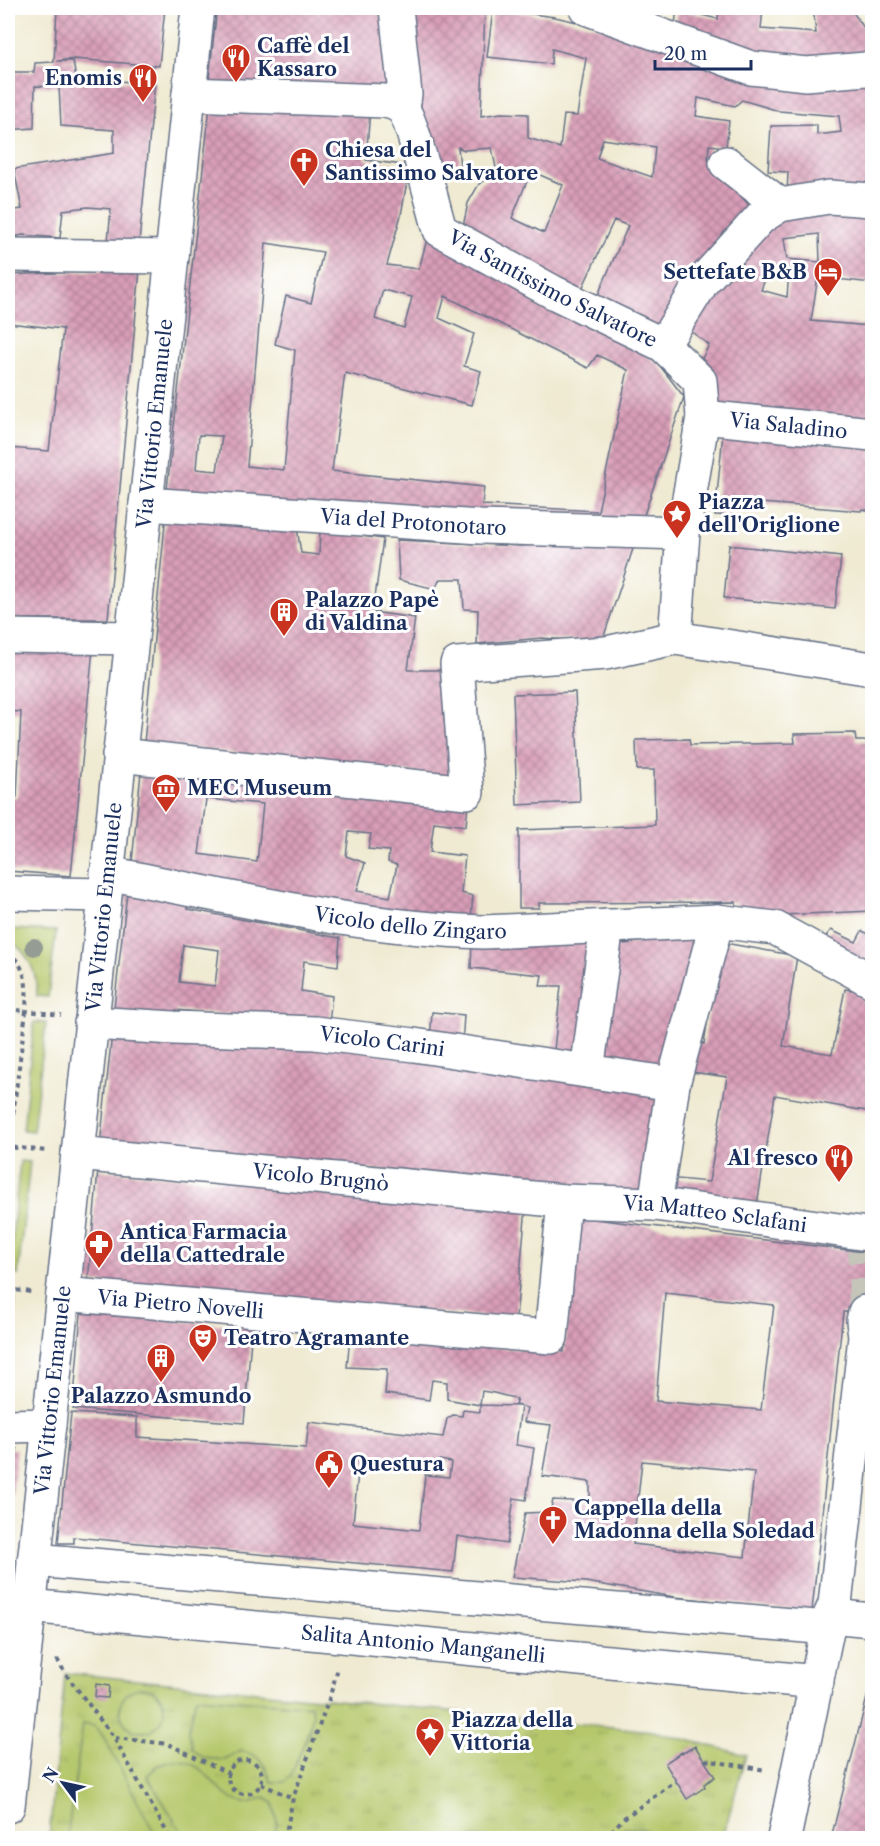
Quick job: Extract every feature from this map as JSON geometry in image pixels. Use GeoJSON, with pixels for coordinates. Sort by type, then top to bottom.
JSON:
{"type":"FeatureCollection","features":[{"type":"Feature","properties":{"kind":"street","name":"Via Vittorio Emanuele"},"geometry":{"type":"LineString","coordinates":[[8,1806],[198,8]]}},
{"type":"Feature","properties":{"kind":"street"},"geometry":{"type":"LineString","coordinates":[[189,94],[385,101],[394,103],[403,109],[405,94],[396,8]]}},
{"type":"Feature","properties":{"kind":"street"},"geometry":{"type":"LineString","coordinates":[[586,8],[751,68],[806,74],[873,67]]}},
{"type":"Feature","properties":{"kind":"street","name":"Via Santissimo Salvatore"},"geometry":{"type":"LineString","coordinates":[[403,109],[440,230],[553,292],[663,345],[700,381],[703,417],[683,533],[675,638]]}},
{"type":"Feature","properties":{"kind":"street"},"geometry":{"type":"LineString","coordinates":[[726,164],[780,205]]}},
{"type":"Feature","properties":{"kind":"street"},"geometry":{"type":"LineString","coordinates":[[663,345],[703,281],[761,217],[780,205],[829,196],[873,200]]}},
{"type":"Feature","properties":{"kind":"street"},"geometry":{"type":"LineString","coordinates":[[8,255],[171,257]]}},
{"type":"Feature","properties":{"kind":"street","name":"Via Saladino"},"geometry":{"type":"LineString","coordinates":[[703,417],[873,434]]}},
{"type":"Feature","properties":{"kind":"street","name":"Via del Protonotaro"},"geometry":{"type":"LineString","coordinates":[[146,504],[480,527],[683,533]]}},
{"type":"Feature","properties":{"kind":"street"},"geometry":{"type":"LineString","coordinates":[[8,636],[132,638]]}},
{"type":"Feature","properties":{"kind":"street"},"geometry":{"type":"LineString","coordinates":[[119,755],[467,792],[458,664],[606,653],[675,638],[873,669]]}},
{"type":"Feature","properties":{"kind":"street","name":"Vicolo dello Zingaro"},"geometry":{"type":"LineString","coordinates":[[8,893],[106,884],[346,920],[451,931],[483,932],[717,921],[775,928],[873,981]]}},
{"type":"Feature","properties":{"kind":"street"},"geometry":{"type":"LineString","coordinates":[[655,1204],[673,1084],[717,921]]}},
{"type":"Feature","properties":{"kind":"street"},"geometry":{"type":"LineString","coordinates":[[587,1071],[607,926]]}},
{"type":"Feature","properties":{"kind":"street","name":"Vicolo Carini"},"geometry":{"type":"LineString","coordinates":[[91,1023],[315,1033],[414,1045],[673,1084]]}},
{"type":"Feature","properties":{"kind":"street","name":"Vicolo Brugnò"},"geometry":{"type":"LineString","coordinates":[[78,1154],[564,1201]]}},
{"type":"Feature","properties":{"kind":"street","name":"Via Matteo Sclafani"},"geometry":{"type":"LineString","coordinates":[[564,1201],[655,1204],[868,1233]]}},
{"type":"Feature","properties":{"kind":"street","name":"Via Pietro Novelli"},"geometry":{"type":"LineString","coordinates":[[63,1293],[551,1337],[564,1201]]}},
{"type":"Feature","properties":{"kind":"street"},"geometry":{"type":"LineString","coordinates":[[784,1839],[831,1616],[867,1318]]}},
{"type":"Feature","properties":{"kind":"street"},"geometry":{"type":"LineString","coordinates":[[8,1426],[49,1425]]}},
{"type":"Feature","properties":{"kind":"street"},"geometry":{"type":"LineString","coordinates":[[34,1560],[873,1620]]}},
{"type":"Feature","properties":{"kind":"street","name":"Salita Antonio Manganelli"},"geometry":{"type":"LineString","coordinates":[[29,1606],[817,1682]]}},
{"type":"Feature","properties":{"kind":"path"},"geometry":{"type":"LineString","coordinates":[[8,952],[25,974],[27,985],[8,1161]]}},
{"type":"Feature","properties":{"kind":"path"},"geometry":{"type":"LineString","coordinates":[[8,1009],[26,1011]]}},
{"type":"Feature","properties":{"kind":"path"},"geometry":{"type":"LineString","coordinates":[[8,1147],[78,1154]]}},
{"type":"Feature","properties":{"kind":"path"},"geometry":{"type":"LineString","coordinates":[[285,1839],[293,1798],[329,1699],[347,1636]]}},
{"type":"Feature","properties":{"kind":"path"},"geometry":{"type":"LineString","coordinates":[[54,1654],[65,1673],[114,1738],[170,1839]]}},
{"type":"Feature","properties":{"kind":"path"},"geometry":{"type":"LineString","coordinates":[[114,1738],[168,1744],[228,1773]]}},
{"type":"Feature","properties":{"kind":"path"},"geometry":{"type":"LineString","coordinates":[[239,1760],[255,1762],[261,1772],[261,1784],[258,1789],[248,1794],[236,1792],[228,1784],[230,1768],[239,1760]]}},
{"type":"Feature","properties":{"kind":"path"},"geometry":{"type":"LineString","coordinates":[[705,1760],[798,1775]]}},
{"type":"Feature","properties":{"kind":"path"},"geometry":{"type":"LineString","coordinates":[[605,1839],[624,1818],[676,1781]]}},
{"type":"Feature","properties":{"kind":"path"},"geometry":{"type":"LineString","coordinates":[[261,1784],[293,1798]]}},
{"type":"Feature","properties":{"kind":"green space"},"geometry":{"type":"Polygon","coordinates":[[[8,929],[56,931],[48,997],[37,996],[34,971],[21,950],[8,940],[8,929]]]}},
{"type":"Feature","properties":{"kind":"green space"},"geometry":{"type":"Polygon","coordinates":[[[34,1022],[46,1023],[33,1131],[23,1130],[34,1022]]]}},
{"type":"Feature","properties":{"kind":"green space"},"geometry":{"type":"Polygon","coordinates":[[[20,1161],[30,1162],[18,1275],[8,1274],[20,1161]]]}},
{"type":"Feature","properties":{"kind":"green space"},"geometry":{"type":"Polygon","coordinates":[[[8,1300],[15,1300],[8,1369],[8,1300]]]}},
{"type":"Feature","properties":{"kind":"green space"},"geometry":{"type":"Polygon","coordinates":[[[65,1673],[652,1731],[746,1755],[721,1838],[49,1838],[65,1673]]]}},
{"type":"Feature","properties":{"kind":"green space"},"geometry":{"type":"Polygon","coordinates":[[[142,1688],[158,1694],[164,1710],[158,1726],[142,1732],[126,1726],[120,1710],[126,1694],[142,1688]]]}},
{"type":"Feature","properties":{"kind":"green space"},"geometry":{"type":"Polygon","coordinates":[[[196,1697],[311,1706],[313,1714],[310,1728],[291,1776],[284,1782],[271,1782],[261,1761],[241,1751],[225,1760],[203,1758],[193,1749],[188,1732],[196,1697]]]}},
{"type":"Feature","properties":{"kind":"green space"},"geometry":{"type":"Polygon","coordinates":[[[83,1724],[94,1726],[103,1736],[157,1838],[67,1838],[83,1724]]]}},
{"type":"Feature","properties":{"kind":"green space"},"geometry":{"type":"Polygon","coordinates":[[[175,1761],[187,1762],[197,1767],[236,1801],[249,1803],[265,1797],[273,1802],[277,1823],[274,1838],[185,1838],[147,1776],[158,1765],[175,1761]]]}},
{"type":"Feature","properties":{"kind":"green space"},"geometry":{"type":"Polygon","coordinates":[[[624,1828],[640,1828],[668,1838],[614,1838],[624,1828]]]}},
{"type":"Feature","properties":{"kind":"building"},"geometry":{"type":"Polygon","coordinates":[[[57,8],[165,8],[159,66],[74,59],[57,61],[73,61],[76,79],[155,83],[139,242],[108,241],[111,209],[88,207],[63,210],[60,238],[23,235],[8,238],[8,211],[22,209],[14,169],[114,153],[114,130],[61,126],[59,87],[35,86],[34,128],[8,130],[8,72],[34,72],[35,63],[54,62],[57,8]]]}},
{"type":"Feature","properties":{"kind":"building"},"geometry":{"type":"Polygon","coordinates":[[[217,8],[387,8],[399,94],[208,87],[217,8]]]}},
{"type":"Feature","properties":{"kind":"building"},"geometry":{"type":"Polygon","coordinates":[[[400,8],[485,8],[481,116],[501,113],[528,114],[528,138],[560,148],[564,115],[577,116],[586,58],[552,49],[551,64],[487,57],[493,9],[555,17],[668,43],[872,73],[872,195],[787,194],[788,172],[768,171],[771,126],[817,125],[817,135],[841,132],[839,116],[779,111],[742,100],[735,106],[698,98],[696,116],[729,121],[726,147],[709,145],[708,158],[755,212],[653,335],[594,304],[628,226],[614,220],[580,293],[461,236],[468,203],[479,184],[497,173],[492,148],[464,150],[458,147],[460,167],[427,168],[400,8]],[[603,139],[597,158],[652,177],[655,147],[603,139]],[[531,171],[512,218],[544,233],[563,185],[531,171]]]}},
{"type":"Feature","properties":{"kind":"building"},"geometry":{"type":"Polygon","coordinates":[[[719,8],[763,8],[761,29],[816,33],[813,8],[850,8],[872,39],[872,59],[819,69],[674,32],[677,9],[718,19],[719,8]]]}},
{"type":"Feature","properties":{"kind":"building"},"geometry":{"type":"Polygon","coordinates":[[[210,106],[370,110],[366,160],[410,166],[401,215],[387,265],[419,269],[428,235],[636,348],[657,362],[684,397],[641,524],[166,498],[210,106]],[[266,243],[247,466],[284,470],[295,350],[275,344],[286,296],[311,303],[323,252],[266,243]],[[383,290],[375,319],[404,328],[412,297],[383,290]],[[445,296],[439,318],[474,334],[464,366],[481,371],[472,405],[345,373],[332,471],[484,487],[482,505],[598,511],[628,370],[597,355],[588,368],[445,296]],[[199,435],[196,469],[217,471],[222,436],[199,435]]]}},
{"type":"Feature","properties":{"kind":"building"},"geometry":{"type":"Polygon","coordinates":[[[872,209],[872,283],[818,277],[811,321],[870,326],[868,347],[872,347],[872,426],[715,409],[696,370],[709,345],[683,325],[767,218],[872,209]],[[819,234],[784,238],[787,259],[820,262],[819,234]],[[770,266],[761,290],[787,297],[789,272],[770,266]]]}},
{"type":"Feature","properties":{"kind":"building"},"geometry":{"type":"Polygon","coordinates":[[[140,269],[108,619],[8,619],[8,448],[49,451],[63,329],[8,323],[8,275],[140,269]]]}},
{"type":"Feature","properties":{"kind":"building"},"geometry":{"type":"Polygon","coordinates":[[[723,433],[872,449],[872,511],[736,501],[734,516],[715,515],[723,433]]]}},
{"type":"Feature","properties":{"kind":"building","name":"Palazzo Papè di Valdina"},"geometry":{"type":"Polygon","coordinates":[[[166,513],[297,528],[301,553],[319,555],[320,530],[383,539],[373,612],[415,618],[408,670],[441,670],[453,777],[144,743],[166,513]]]}},
{"type":"Feature","properties":{"kind":"building"},"geometry":{"type":"Polygon","coordinates":[[[397,540],[521,546],[598,541],[635,543],[601,645],[542,638],[477,644],[478,610],[464,609],[462,579],[440,579],[435,589],[399,580],[397,540]]]}},
{"type":"Feature","properties":{"kind":"building"},"geometry":{"type":"Polygon","coordinates":[[[729,545],[841,557],[835,609],[724,598],[729,545]]]}},
{"type":"Feature","properties":{"kind":"building"},"geometry":{"type":"Polygon","coordinates":[[[93,649],[71,876],[8,871],[8,797],[17,797],[21,712],[8,711],[8,650],[93,649]]]}},
{"type":"Feature","properties":{"kind":"building"},"geometry":{"type":"Polygon","coordinates":[[[575,692],[580,802],[517,805],[513,694],[575,692]]]}},
{"type":"Feature","properties":{"kind":"building"},"geometry":{"type":"Polygon","coordinates":[[[855,733],[856,741],[872,741],[872,911],[737,917],[736,902],[539,903],[539,908],[519,908],[519,830],[655,825],[654,770],[637,770],[636,740],[689,739],[690,745],[795,743],[794,734],[855,733]]]}},
{"type":"Feature","properties":{"kind":"building"},"geometry":{"type":"Polygon","coordinates":[[[142,762],[468,804],[466,826],[434,822],[430,852],[465,856],[461,893],[473,896],[470,929],[131,872],[142,762]],[[206,799],[199,854],[257,862],[263,804],[206,799]],[[349,832],[346,856],[365,863],[357,891],[390,897],[397,865],[388,862],[389,851],[368,849],[371,834],[349,832]]]}},
{"type":"Feature","properties":{"kind":"building"},"geometry":{"type":"Polygon","coordinates":[[[127,893],[188,901],[187,909],[340,938],[338,966],[304,961],[301,991],[332,996],[329,1023],[176,1010],[174,1025],[113,1016],[127,893]],[[183,945],[179,982],[215,986],[219,950],[183,945]]]}},
{"type":"Feature","properties":{"kind":"building"},"geometry":{"type":"Polygon","coordinates":[[[831,930],[856,942],[862,931],[872,935],[872,976],[820,944],[831,930]]]}},
{"type":"Feature","properties":{"kind":"building"},"geometry":{"type":"Polygon","coordinates":[[[598,936],[582,1065],[553,1059],[561,986],[540,986],[542,975],[471,968],[472,940],[598,936]]]}},
{"type":"Feature","properties":{"kind":"building"},"geometry":{"type":"Polygon","coordinates":[[[667,937],[696,937],[666,1071],[597,1065],[612,946],[667,937]]]}},
{"type":"Feature","properties":{"kind":"building"},"geometry":{"type":"Polygon","coordinates":[[[719,942],[797,956],[783,1046],[832,1054],[845,989],[872,993],[872,1112],[775,1095],[756,1211],[664,1201],[667,1178],[709,1182],[727,1077],[685,1071],[690,1041],[704,1044],[719,942]]]}},
{"type":"Feature","properties":{"kind":"building"},"geometry":{"type":"Polygon","coordinates":[[[432,1012],[464,1015],[462,1047],[430,1042],[432,1012]]]}},
{"type":"Feature","properties":{"kind":"building"},"geometry":{"type":"Polygon","coordinates":[[[112,1033],[318,1041],[660,1090],[646,1194],[100,1146],[112,1033]]]}},
{"type":"Feature","properties":{"kind":"building"},"geometry":{"type":"Polygon","coordinates":[[[98,1170],[526,1207],[516,1319],[88,1282],[98,1170]]]}},
{"type":"Feature","properties":{"kind":"building"},"geometry":{"type":"Polygon","coordinates":[[[578,1217],[872,1253],[872,1312],[843,1312],[812,1611],[675,1597],[586,1582],[512,1577],[525,1513],[550,1512],[553,1500],[590,1502],[590,1482],[542,1476],[551,1425],[524,1422],[527,1408],[515,1405],[517,1399],[482,1391],[480,1405],[447,1399],[447,1382],[432,1380],[429,1400],[385,1394],[387,1369],[347,1367],[350,1337],[564,1352],[578,1217]],[[665,1293],[656,1401],[761,1410],[774,1305],[665,1293]],[[642,1461],[633,1544],[745,1557],[754,1472],[642,1461]]]}},
{"type":"Feature","properties":{"kind":"building","name":"Palazzo Asmundo"},"geometry":{"type":"Polygon","coordinates":[[[81,1313],[252,1327],[244,1423],[73,1409],[81,1313]]]}},
{"type":"Feature","properties":{"kind":"building"},"geometry":{"type":"Polygon","coordinates":[[[480,1405],[521,1406],[516,1445],[534,1448],[526,1500],[514,1498],[507,1544],[457,1536],[453,1572],[74,1537],[74,1543],[58,1543],[71,1413],[137,1417],[137,1437],[306,1448],[309,1422],[443,1437],[447,1419],[453,1415],[462,1416],[463,1410],[480,1412],[480,1405]],[[440,1460],[429,1466],[397,1463],[396,1467],[359,1463],[353,1523],[419,1530],[425,1475],[449,1477],[451,1462],[440,1460]]]}},
{"type":"Feature","properties":{"kind":"building"},"geometry":{"type":"Polygon","coordinates":[[[8,1449],[17,1449],[9,1526],[8,1526],[8,1449]]]}},
{"type":"Feature","properties":{"kind":"building"},"geometry":{"type":"Polygon","coordinates":[[[872,1678],[872,1838],[831,1838],[872,1678]]]}},
{"type":"Feature","properties":{"kind":"building"},"geometry":{"type":"Polygon","coordinates":[[[96,1684],[109,1686],[108,1698],[95,1697],[96,1684]]]}},
{"type":"Feature","properties":{"kind":"building"},"geometry":{"type":"Polygon","coordinates":[[[695,1746],[715,1777],[687,1799],[665,1763],[695,1746]]]}},
{"type":"Feature","properties":{"kind":"building"},"geometry":{"type":"Polygon","coordinates":[[[401,1833],[447,1837],[447,1838],[400,1838],[401,1833]]]}},
{"type":"Feature","properties":{"kind":"tunnel"},"geometry":{"type":"LineString","coordinates":[[865,1252],[865,1312]]}},
{"type":"Feature","properties":{"kind":"place","name":"Caffè del Kassaro"},"geometry":{"type":"Point","coordinates":[236,84]}},
{"type":"Feature","properties":{"kind":"place","name":"Enomis"},"geometry":{"type":"Point","coordinates":[143,104]}},
{"type":"Feature","properties":{"kind":"place","name":"Chiesa del Santissimo Salvatore"},"geometry":{"type":"Point","coordinates":[304,188]}},
{"type":"Feature","properties":{"kind":"place","name":"Settefate B&B"},"geometry":{"type":"Point","coordinates":[828,298]}},
{"type":"Feature","properties":{"kind":"place","name":"Piazza dell'Origlione"},"geometry":{"type":"Point","coordinates":[677,540]}},
{"type":"Feature","properties":{"kind":"place","name":"Palazzo Papè di Valdina"},"geometry":{"type":"Point","coordinates":[284,638]}},
{"type":"Feature","properties":{"kind":"place","name":"MEC Museum"},"geometry":{"type":"Point","coordinates":[166,814]}},
{"type":"Feature","properties":{"kind":"place","name":"Al fresco"},"geometry":{"type":"Point","coordinates":[839,1184]}},
{"type":"Feature","properties":{"kind":"place","name":"Antica Farmacia della Cattedrale"},"geometry":{"type":"Point","coordinates":[99,1270]}},
{"type":"Feature","properties":{"kind":"place","name":"Teatro Agramante"},"geometry":{"type":"Point","coordinates":[203,1364]}},
{"type":"Feature","properties":{"kind":"place","name":"Palazzo Asmundo"},"geometry":{"type":"Point","coordinates":[161,1384]}},
{"type":"Feature","properties":{"kind":"place","name":"Questura"},"geometry":{"type":"Point","coordinates":[329,1490]}},
{"type":"Feature","properties":{"kind":"place","name":"Cappella della Madonna della Soledad"},"geometry":{"type":"Point","coordinates":[553,1546]}},
{"type":"Feature","properties":{"kind":"place","name":"Piazza della Vittoria"},"geometry":{"type":"Point","coordinates":[430,1758]}}]}
